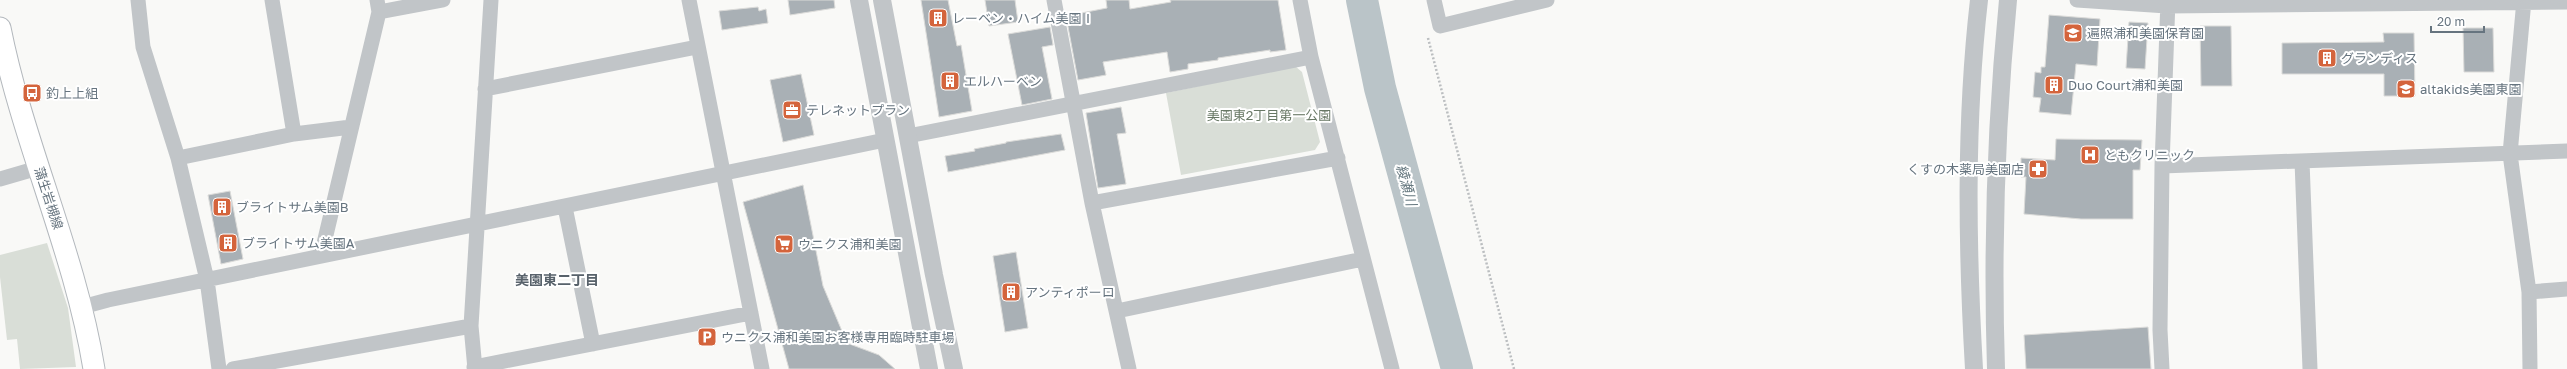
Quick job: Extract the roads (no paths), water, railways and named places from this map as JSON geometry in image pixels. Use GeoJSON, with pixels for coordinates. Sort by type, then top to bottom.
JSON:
{"type":"FeatureCollection","features":[{"type":"Feature","properties":{"kind":"main road","name":"蒲生岩槻線"},"geometry":{"type":"LineString","coordinates":[[0,28],[38,168],[82,307],[94,369]]}},
{"type":"Feature","properties":{"kind":"street"},"geometry":{"type":"LineString","coordinates":[[138,0],[144,47],[178,158],[207,280],[219,369]]}},
{"type":"Feature","properties":{"kind":"street"},"geometry":{"type":"LineString","coordinates":[[272,0],[294,134]]}},
{"type":"Feature","properties":{"kind":"street"},"geometry":{"type":"LineString","coordinates":[[321,256],[378,6],[443,0]]}},
{"type":"Feature","properties":{"kind":"street"},"geometry":{"type":"LineString","coordinates":[[491,0],[471,326],[475,368],[751,313]]}},
{"type":"Feature","properties":{"kind":"street"},"geometry":{"type":"LineString","coordinates":[[689,0],[697,47],[724,174],[762,369]]}},
{"type":"Feature","properties":{"kind":"street"},"geometry":{"type":"LineString","coordinates":[[859,0],[929,369]]}},
{"type":"Feature","properties":{"kind":"street"},"geometry":{"type":"LineString","coordinates":[[882,0],[954,369]]}},
{"type":"Feature","properties":{"kind":"street"},"geometry":{"type":"LineString","coordinates":[[1054,0],[1092,203],[1129,369]]}},
{"type":"Feature","properties":{"kind":"street"},"geometry":{"type":"LineString","coordinates":[[1300,0],[1311,57],[1338,158],[1390,369]]}},
{"type":"Feature","properties":{"kind":"street"},"geometry":{"type":"LineString","coordinates":[[1434,0],[1440,26],[1547,0]]}},
{"type":"Feature","properties":{"kind":"street"},"geometry":{"type":"LineString","coordinates":[[1974,369],[1970,296],[1969,191],[1975,32],[1979,0]]}},
{"type":"Feature","properties":{"kind":"street"},"geometry":{"type":"LineString","coordinates":[[1996,369],[1993,294],[1994,194],[2008,0]]}},
{"type":"Feature","properties":{"kind":"street"},"geometry":{"type":"LineString","coordinates":[[2077,0],[2168,3],[2567,2]]}},
{"type":"Feature","properties":{"kind":"street"},"geometry":{"type":"LineString","coordinates":[[2524,2],[2510,154],[2529,292],[2530,369]]}},
{"type":"Feature","properties":{"kind":"street"},"geometry":{"type":"LineString","coordinates":[[2162,369],[2160,330],[2162,166],[2168,3]]}},
{"type":"Feature","properties":{"kind":"street"},"geometry":{"type":"LineString","coordinates":[[486,89],[697,47]]}},
{"type":"Feature","properties":{"kind":"street"},"geometry":{"type":"LineString","coordinates":[[908,136],[1074,105],[1311,57]]}},
{"type":"Feature","properties":{"kind":"street"},"geometry":{"type":"LineString","coordinates":[[178,158],[294,134],[351,127]]}},
{"type":"Feature","properties":{"kind":"street"},"geometry":{"type":"LineString","coordinates":[[82,307],[108,300],[885,140]]}},
{"type":"Feature","properties":{"kind":"street"},"geometry":{"type":"LineString","coordinates":[[2162,166],[2567,151]]}},
{"type":"Feature","properties":{"kind":"street"},"geometry":{"type":"LineString","coordinates":[[1092,203],[1338,158]]}},
{"type":"Feature","properties":{"kind":"street"},"geometry":{"type":"LineString","coordinates":[[2302,161],[2310,369]]}},
{"type":"Feature","properties":{"kind":"street"},"geometry":{"type":"LineString","coordinates":[[0,179],[38,168]]}},
{"type":"Feature","properties":{"kind":"street"},"geometry":{"type":"LineString","coordinates":[[565,207],[593,344]]}},
{"type":"Feature","properties":{"kind":"street"},"geometry":{"type":"LineString","coordinates":[[1117,311],[1363,259]]}},
{"type":"Feature","properties":{"kind":"street"},"geometry":{"type":"LineString","coordinates":[[2529,292],[2567,289]]}},
{"type":"Feature","properties":{"kind":"street"},"geometry":{"type":"LineString","coordinates":[[233,369],[471,326]]}},
{"type":"Feature","properties":{"kind":"waterway","name":"綾瀬川"},"geometry":{"type":"LineString","coordinates":[[1362,0],[1380,88],[1457,369]]}},
{"type":"Feature","properties":{"kind":"place","name":"レーベン・ハイム美園Ⅰ"},"geometry":{"type":"Point","coordinates":[938,18]}},
{"type":"Feature","properties":{"kind":"place","name":"遍照浦和美園保育園"},"geometry":{"type":"Point","coordinates":[2073,33]}},
{"type":"Feature","properties":{"kind":"place","name":"グランディス"},"geometry":{"type":"Point","coordinates":[2327,58]}},
{"type":"Feature","properties":{"kind":"place","name":"エルハーベン"},"geometry":{"type":"Point","coordinates":[950,81]}},
{"type":"Feature","properties":{"kind":"place","name":"Duo Court浦和美園"},"geometry":{"type":"Point","coordinates":[2054,85]}},
{"type":"Feature","properties":{"kind":"place","name":"altakids美園東園"},"geometry":{"type":"Point","coordinates":[2406,89]}},
{"type":"Feature","properties":{"kind":"place","name":"釣上上組"},"geometry":{"type":"Point","coordinates":[32,93]}},
{"type":"Feature","properties":{"kind":"place","name":"テレネットプラン"},"geometry":{"type":"Point","coordinates":[792,110]}},
{"type":"Feature","properties":{"kind":"place","name":"ともクリニック"},"geometry":{"type":"Point","coordinates":[2090,155]}},
{"type":"Feature","properties":{"kind":"place","name":"くすの木薬局美園店"},"geometry":{"type":"Point","coordinates":[2038,169]}},
{"type":"Feature","properties":{"kind":"place","name":"ブライトサム美園B"},"geometry":{"type":"Point","coordinates":[222,207]}},
{"type":"Feature","properties":{"kind":"place","name":"ブライトサム美園A"},"geometry":{"type":"Point","coordinates":[228,243]}},
{"type":"Feature","properties":{"kind":"place","name":"ウニクス浦和美園"},"geometry":{"type":"Point","coordinates":[784,244]}},
{"type":"Feature","properties":{"kind":"place","name":"アンティポーロ"},"geometry":{"type":"Point","coordinates":[1011,292]}},
{"type":"Feature","properties":{"kind":"place","name":"ウニクス浦和美園お客様専用臨時駐車場"},"geometry":{"type":"Point","coordinates":[707,337]}},
{"type":"Feature","properties":{"kind":"district","name":"美園東二丁目"},"geometry":{"type":"Point","coordinates":[557,279]}},
{"type":"Feature","properties":{"kind":"park label","name":"美園東2丁目第一公園"},"geometry":{"type":"Point","coordinates":[1269,115]}}]}
